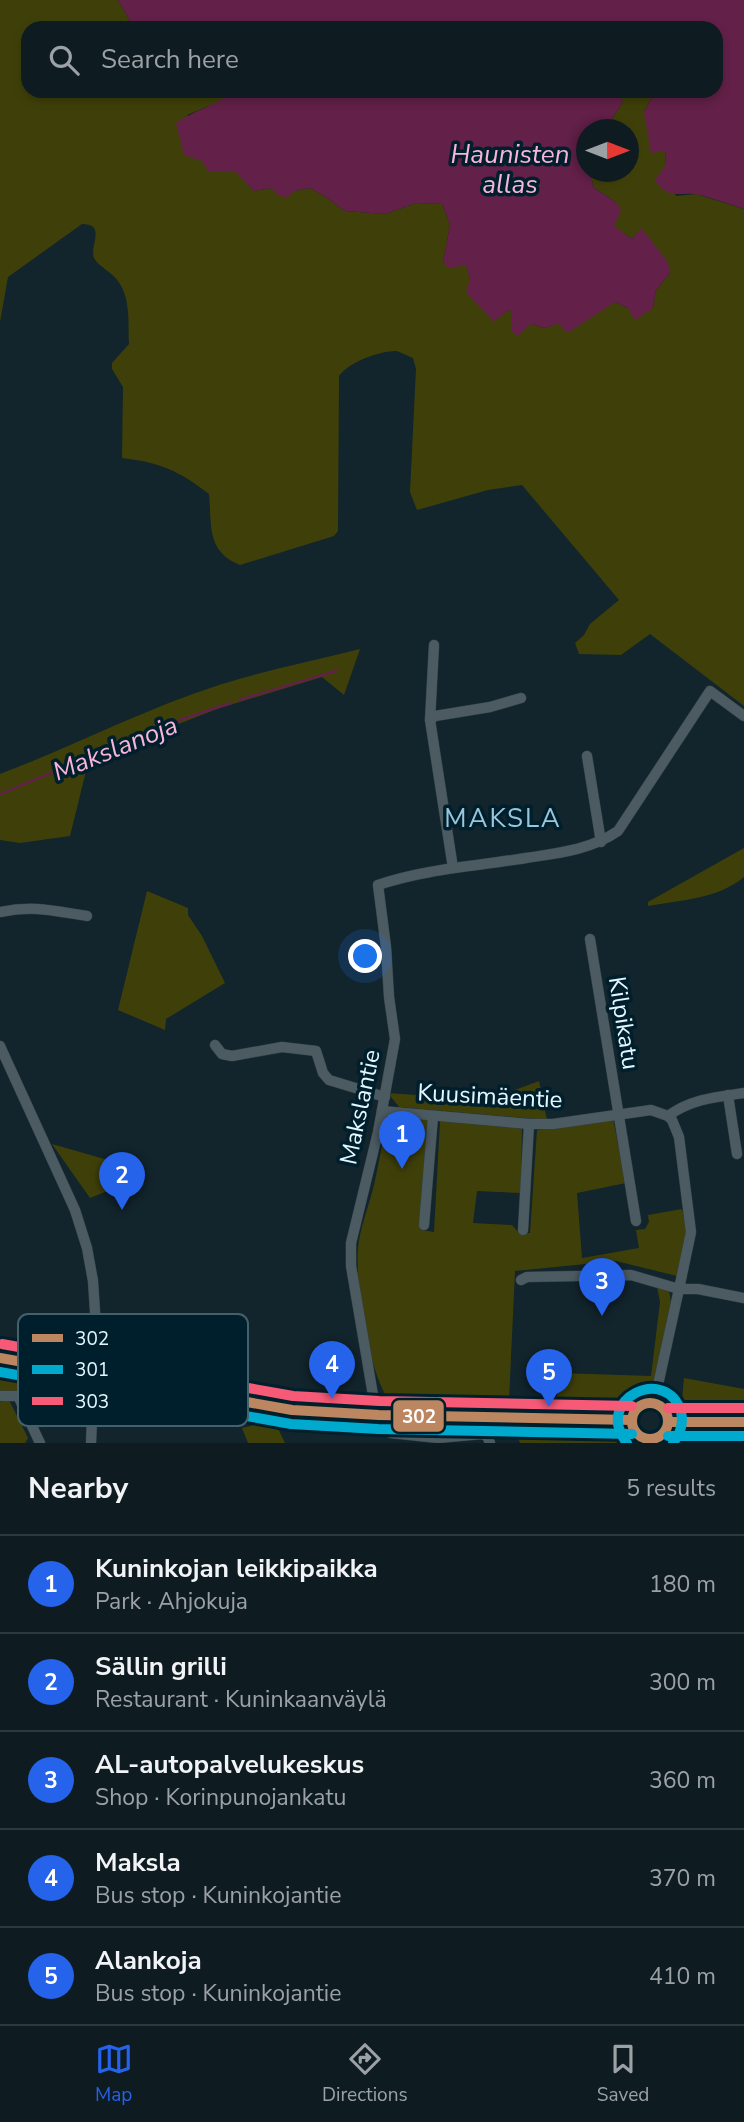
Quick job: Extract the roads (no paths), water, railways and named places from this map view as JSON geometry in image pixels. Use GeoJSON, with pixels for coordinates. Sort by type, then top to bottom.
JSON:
{"type":"FeatureCollection","features":[{"type":"Feature","properties":{"kind":"main road"},"geometry":{"type":"LineString","coordinates":[[0,1357],[18,1361]]}},
{"type":"Feature","properties":{"kind":"main road"},"geometry":{"type":"LineString","coordinates":[[0,1369],[18,1371]]}},
{"type":"Feature","properties":{"kind":"main road"},"geometry":{"type":"LineString","coordinates":[[654,1403],[666,1412],[668,1422],[663,1433],[647,1441],[634,1430],[632,1420],[642,1404],[654,1403]]}},
{"type":"Feature","properties":{"kind":"main road"},"geometry":{"type":"LineString","coordinates":[[248,1404],[377,1414],[632,1420]]}},
{"type":"Feature","properties":{"kind":"main road"},"geometry":{"type":"LineString","coordinates":[[668,1422],[744,1422]]}},
{"type":"Feature","properties":{"kind":"street"},"geometry":{"type":"LineString","coordinates":[[434,645],[430,720],[453,869]]}},
{"type":"Feature","properties":{"kind":"street","name":"Makslantie"},"geometry":{"type":"LineString","coordinates":[[377,1414],[353,1286],[351,1243],[382,1111],[395,1039],[378,885],[453,869],[536,857],[601,842],[618,831],[710,691],[744,716]]}},
{"type":"Feature","properties":{"kind":"street"},"geometry":{"type":"LineString","coordinates":[[430,720],[435,716],[490,707],[521,698]]}},
{"type":"Feature","properties":{"kind":"street"},"geometry":{"type":"LineString","coordinates":[[587,756],[601,842]]}},
{"type":"Feature","properties":{"kind":"street"},"geometry":{"type":"LineString","coordinates":[[0,912],[37,907],[87,916]]}},
{"type":"Feature","properties":{"kind":"street","name":"Kilpikatu"},"geometry":{"type":"LineString","coordinates":[[590,939],[636,1221]]}},
{"type":"Feature","properties":{"kind":"street"},"geometry":{"type":"LineString","coordinates":[[215,1045],[222,1054],[232,1056],[282,1047],[316,1051],[323,1073],[329,1080],[385,1097]]}},
{"type":"Feature","properties":{"kind":"street"},"geometry":{"type":"LineString","coordinates":[[0,1046],[75,1210],[87,1248],[95,1314]]}},
{"type":"Feature","properties":{"kind":"street"},"geometry":{"type":"LineString","coordinates":[[654,1403],[691,1232],[679,1138],[668,1116],[682,1105],[694,1101],[744,1093]]}},
{"type":"Feature","properties":{"kind":"street"},"geometry":{"type":"LineString","coordinates":[[728,1095],[737,1154]]}},
{"type":"Feature","properties":{"kind":"street","name":"Kuusimäentie"},"geometry":{"type":"LineString","coordinates":[[382,1111],[529,1124],[553,1124],[651,1110],[668,1116]]}},
{"type":"Feature","properties":{"kind":"street"},"geometry":{"type":"LineString","coordinates":[[424,1225],[433,1115]]}},
{"type":"Feature","properties":{"kind":"street"},"geometry":{"type":"LineString","coordinates":[[523,1230],[529,1124]]}},
{"type":"Feature","properties":{"kind":"street"},"geometry":{"type":"LineString","coordinates":[[522,1280],[527,1277],[631,1275],[679,1289],[698,1289],[744,1298]]}},
{"type":"Feature","properties":{"kind":"street"},"geometry":{"type":"LineString","coordinates":[[0,1396],[18,1396]]}},
{"type":"Feature","properties":{"kind":"street"},"geometry":{"type":"LineString","coordinates":[[377,1414],[384,1430],[393,1438],[482,1434],[487,1436],[490,1443]]}},
{"type":"Feature","properties":{"kind":"street"},"geometry":{"type":"LineString","coordinates":[[32,1426],[40,1443]]}},
{"type":"Feature","properties":{"kind":"water"},"geometry":{"type":"Polygon","coordinates":[[[118,0],[744,0],[744,209],[700,195],[670,193],[660,187],[655,180],[665,166],[666,151],[651,153],[644,112],[651,98],[723,98],[723,21],[130,21],[118,0]]]}},
{"type":"Feature","properties":{"kind":"water","name":"Haunisten allas"},"geometry":{"type":"Polygon","coordinates":[[[222,98],[620,98],[623,102],[612,119],[576,119],[576,182],[592,182],[593,187],[617,203],[621,211],[614,226],[632,239],[641,228],[668,262],[670,273],[656,290],[653,308],[635,320],[628,308],[615,302],[569,332],[563,330],[560,323],[545,328],[531,324],[518,336],[511,331],[512,310],[494,322],[466,292],[470,279],[466,265],[449,268],[443,263],[450,224],[442,204],[416,203],[385,214],[345,211],[310,188],[294,191],[287,198],[276,194],[272,188],[254,191],[235,171],[208,171],[202,161],[184,155],[176,123],[222,98]]]}},
{"type":"Feature","properties":{"kind":"waterway","name":"Makslanoja"},"geometry":{"type":"LineString","coordinates":[[239,700],[336,671]]}},
{"type":"Feature","properties":{"kind":"waterway","name":"Makslanoja"},"geometry":{"type":"LineString","coordinates":[[0,794],[182,719],[231,703]]}},
{"type":"Feature","properties":{"kind":"place","name":"Kuninkojan leikkipaikka"},"geometry":{"type":"Point","coordinates":[402,1169]}},
{"type":"Feature","properties":{"kind":"place","name":"Sällin grilli"},"geometry":{"type":"Point","coordinates":[122,1210]}},
{"type":"Feature","properties":{"kind":"place","name":"AL-autopalvelukeskus"},"geometry":{"type":"Point","coordinates":[602,1316]}},
{"type":"Feature","properties":{"kind":"place","name":"Maksla"},"geometry":{"type":"Point","coordinates":[332,1399]}},
{"type":"Feature","properties":{"kind":"place","name":"Alankoja"},"geometry":{"type":"Point","coordinates":[549,1407]}},
{"type":"Feature","properties":{"kind":"district","name":"MAKSLA"},"geometry":{"type":"Point","coordinates":[503,818]}}]}
